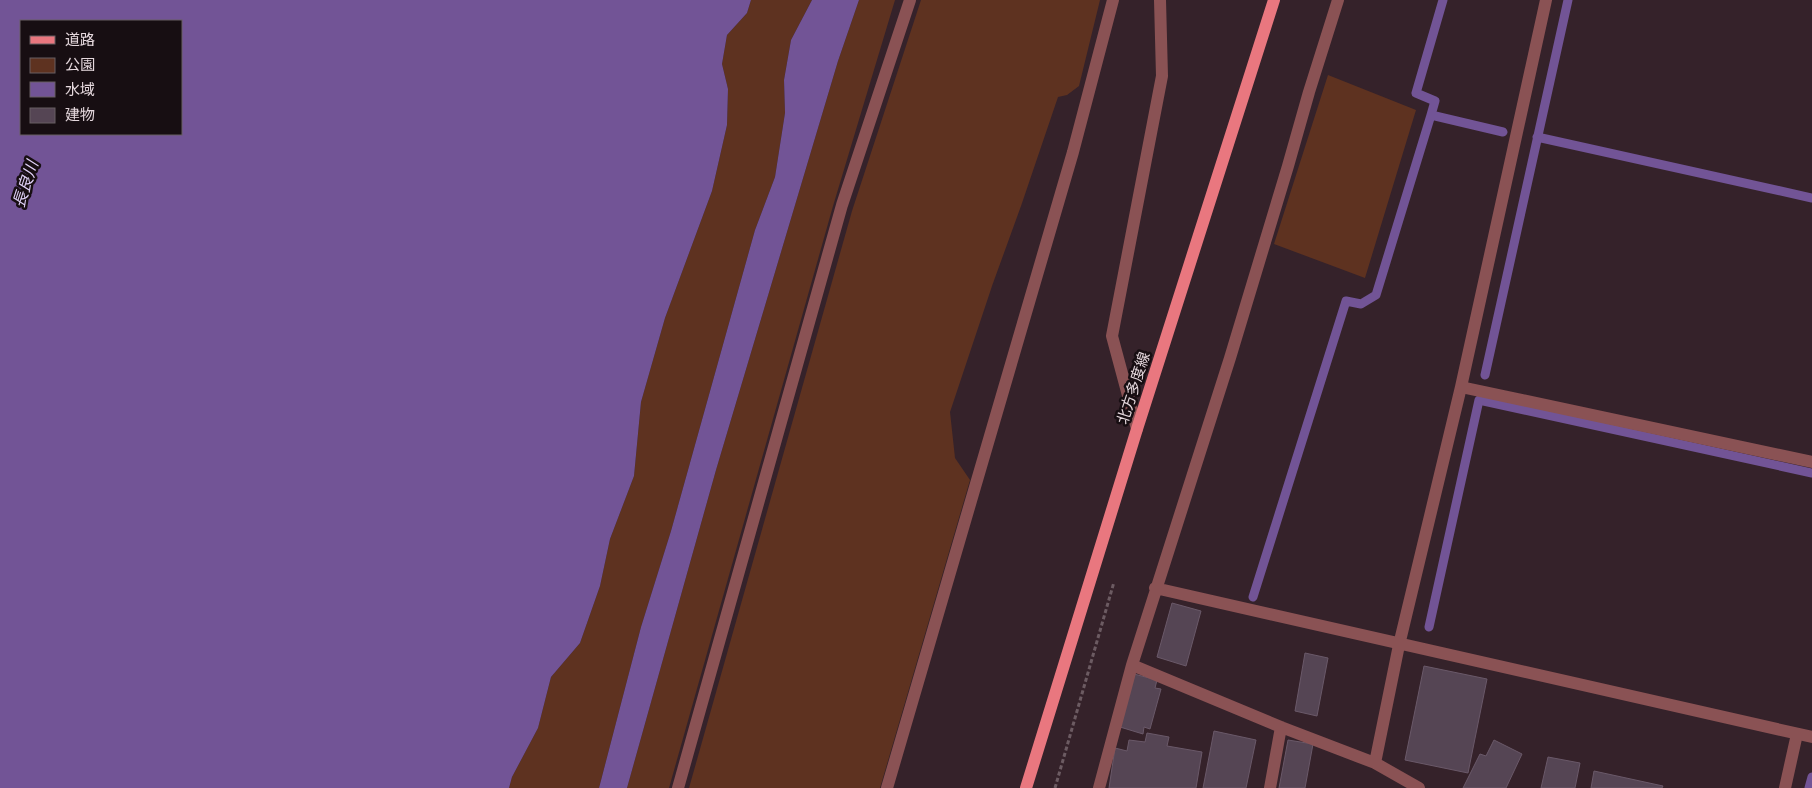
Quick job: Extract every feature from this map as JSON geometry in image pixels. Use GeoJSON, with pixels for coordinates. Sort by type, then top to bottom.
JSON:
{"type":"FeatureCollection","features":[{"type":"Feature","properties":{"kind":"main road","name":"北方多度線"},"geometry":{"type":"LineString","coordinates":[[1026,788],[1137,429],[1274,0]]}},
{"type":"Feature","properties":{"kind":"street"},"geometry":{"type":"LineString","coordinates":[[678,788],[842,205],[910,0]]}},
{"type":"Feature","properties":{"kind":"street"},"geometry":{"type":"LineString","coordinates":[[887,788],[1073,152],[1113,0]]}},
{"type":"Feature","properties":{"kind":"street"},"geometry":{"type":"LineString","coordinates":[[1137,429],[1112,336],[1162,76],[1160,0]]}},
{"type":"Feature","properties":{"kind":"street"},"geometry":{"type":"LineString","coordinates":[[1099,788],[1155,588],[1230,358],[1338,0]]}},
{"type":"Feature","properties":{"kind":"street"},"geometry":{"type":"LineString","coordinates":[[1374,763],[1399,645],[1461,387],[1546,0]]}},
{"type":"Feature","properties":{"kind":"street"},"geometry":{"type":"LineString","coordinates":[[1461,387],[1812,462]]}},
{"type":"Feature","properties":{"kind":"street"},"geometry":{"type":"LineString","coordinates":[[1155,588],[1399,645],[1812,737]]}},
{"type":"Feature","properties":{"kind":"street"},"geometry":{"type":"LineString","coordinates":[[1132,665],[1374,763],[1419,788]]}},
{"type":"Feature","properties":{"kind":"street"},"geometry":{"type":"LineString","coordinates":[[1270,788],[1282,727]]}},
{"type":"Feature","properties":{"kind":"street"},"geometry":{"type":"LineString","coordinates":[[1785,788],[1797,734]]}},
{"type":"Feature","properties":{"kind":"green space"},"geometry":{"type":"Polygon","coordinates":[[[751,0],[812,0],[791,40],[784,80],[785,113],[775,177],[755,230],[671,531],[641,627],[599,788],[509,788],[512,777],[538,728],[551,677],[580,643],[600,586],[610,539],[634,476],[641,402],[665,318],[712,191],[727,125],[728,89],[722,64],[727,35],[747,13],[751,0]]]}},
{"type":"Feature","properties":{"kind":"green space"},"geometry":{"type":"Polygon","coordinates":[[[859,0],[895,0],[833,206],[669,788],[627,788],[716,470],[838,61],[859,0]]]}},
{"type":"Feature","properties":{"kind":"green space"},"geometry":{"type":"Polygon","coordinates":[[[921,0],[1100,0],[1079,86],[1067,95],[1058,97],[950,412],[955,458],[970,480],[880,788],[689,788],[852,211],[921,0]]]}},
{"type":"Feature","properties":{"kind":"green space"},"geometry":{"type":"Polygon","coordinates":[[[1328,75],[1416,110],[1365,278],[1274,244],[1328,75]]]}},
{"type":"Feature","properties":{"kind":"water","name":"長良川"},"geometry":{"type":"Polygon","coordinates":[[[0,0],[751,0],[747,13],[727,35],[722,64],[728,89],[727,125],[712,191],[665,318],[641,402],[634,476],[610,539],[600,586],[580,643],[551,677],[538,728],[512,777],[509,788],[0,788],[0,0]]]}},
{"type":"Feature","properties":{"kind":"water"},"geometry":{"type":"Polygon","coordinates":[[[812,0],[859,0],[838,61],[716,470],[627,788],[599,788],[641,627],[671,531],[755,230],[775,177],[785,113],[784,80],[791,40],[812,0]]]}},
{"type":"Feature","properties":{"kind":"building"},"geometry":{"type":"Polygon","coordinates":[[[1172,603],[1201,611],[1186,666],[1157,657],[1172,603]]]}},
{"type":"Feature","properties":{"kind":"building"},"geometry":{"type":"Polygon","coordinates":[[[1305,653],[1328,658],[1317,716],[1295,711],[1305,653]]]}},
{"type":"Feature","properties":{"kind":"building"},"geometry":{"type":"Polygon","coordinates":[[[1424,666],[1487,679],[1468,773],[1405,760],[1424,666]]]}},
{"type":"Feature","properties":{"kind":"building"},"geometry":{"type":"Polygon","coordinates":[[[1134,674],[1157,680],[1155,688],[1161,689],[1150,729],[1144,727],[1143,734],[1120,727],[1134,674]]]}},
{"type":"Feature","properties":{"kind":"building"},"geometry":{"type":"Polygon","coordinates":[[[1214,731],[1256,740],[1246,788],[1203,788],[1214,731]]]}},
{"type":"Feature","properties":{"kind":"building"},"geometry":{"type":"Polygon","coordinates":[[[1147,733],[1169,737],[1167,746],[1202,752],[1196,788],[1109,788],[1115,748],[1127,751],[1129,740],[1145,742],[1147,733]]]}},
{"type":"Feature","properties":{"kind":"building"},"geometry":{"type":"Polygon","coordinates":[[[1288,740],[1313,744],[1305,788],[1279,788],[1288,740]]]}},
{"type":"Feature","properties":{"kind":"building"},"geometry":{"type":"Polygon","coordinates":[[[1494,740],[1522,754],[1506,788],[1463,788],[1480,754],[1486,756],[1494,740]]]}},
{"type":"Feature","properties":{"kind":"building"},"geometry":{"type":"Polygon","coordinates":[[[1548,757],[1580,763],[1575,788],[1541,788],[1548,757]]]}},
{"type":"Feature","properties":{"kind":"building"},"geometry":{"type":"Polygon","coordinates":[[[1594,771],[1663,786],[1662,788],[1591,788],[1594,771]]]}},
{"type":"Feature","properties":{"kind":"waterway"},"geometry":{"type":"LineString","coordinates":[[1431,115],[1435,101],[1416,93],[1443,0]]}},
{"type":"Feature","properties":{"kind":"waterway"},"geometry":{"type":"LineString","coordinates":[[1485,375],[1568,0]]}},
{"type":"Feature","properties":{"kind":"waterway"},"geometry":{"type":"LineString","coordinates":[[1253,597],[1346,301],[1361,304],[1376,295],[1431,115],[1503,132]]}},
{"type":"Feature","properties":{"kind":"waterway"},"geometry":{"type":"LineString","coordinates":[[1537,137],[1812,198]]}},
{"type":"Feature","properties":{"kind":"waterway"},"geometry":{"type":"LineString","coordinates":[[1429,627],[1479,400],[1812,473]]}},
{"type":"Feature","properties":{"kind":"waterway"},"geometry":{"type":"LineString","coordinates":[[1809,788],[1812,777]]}}]}
